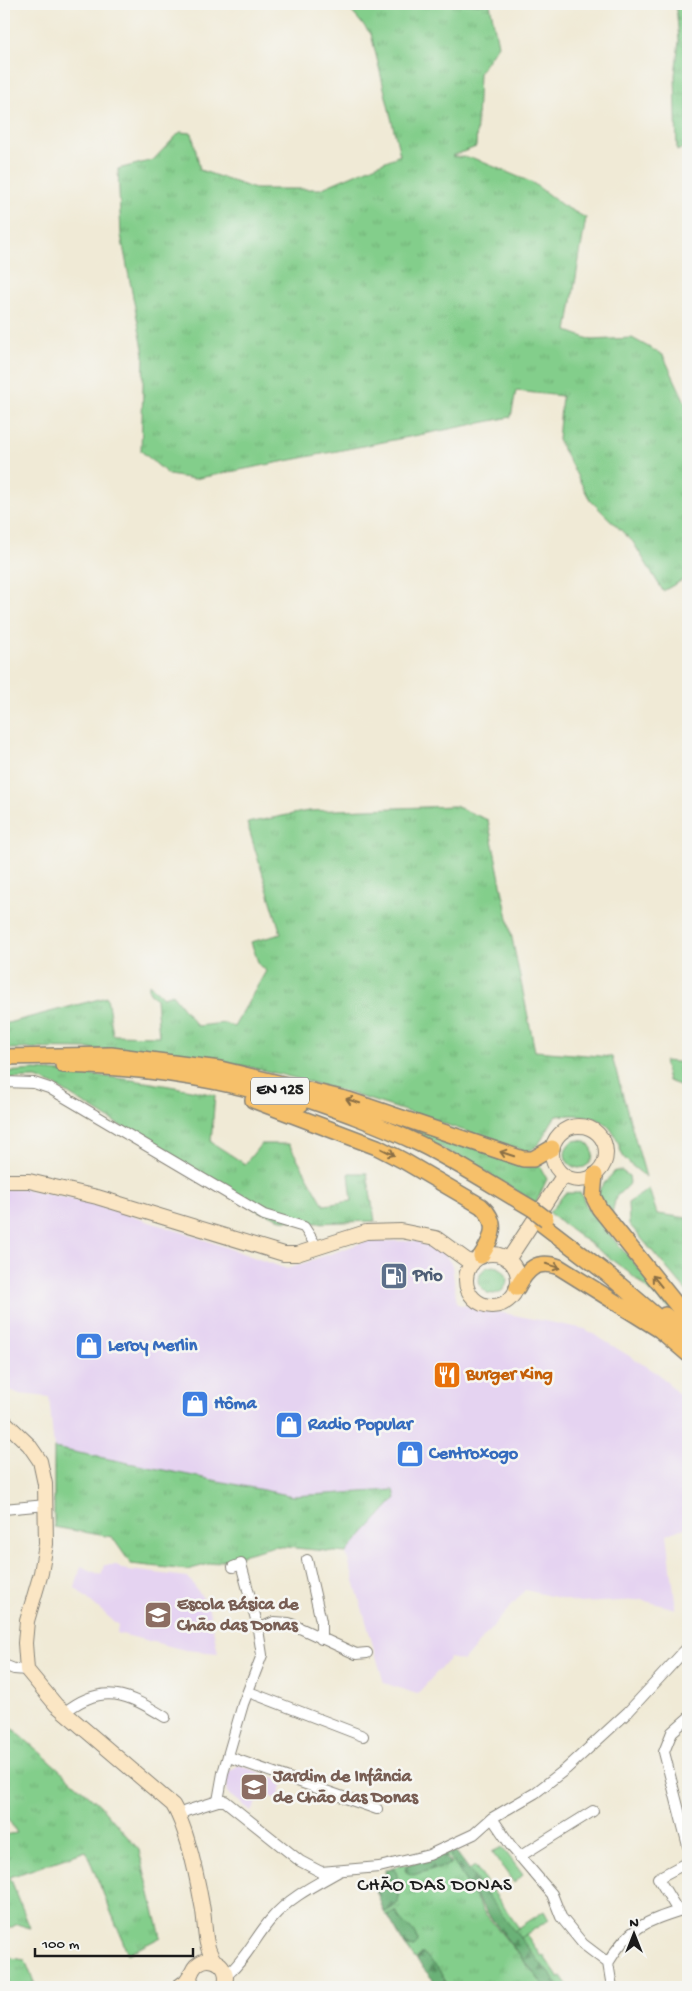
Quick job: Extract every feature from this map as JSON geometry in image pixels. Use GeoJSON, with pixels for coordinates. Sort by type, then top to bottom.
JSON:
{"type":"FeatureCollection","features":[{"type":"Feature","properties":{"kind":"main road"},"geometry":{"type":"LineString","coordinates":[[4,1060],[112,1055],[220,1069],[349,1100],[523,1159],[533,1159],[542,1156],[552,1148]]}},
{"type":"Feature","properties":{"kind":"main road","name":"EN 125"},"geometry":{"type":"LineString","coordinates":[[4,1060],[107,1058],[148,1063],[198,1071],[282,1091],[336,1109],[419,1144],[464,1167],[544,1221],[617,1274],[688,1336]]}},
{"type":"Feature","properties":{"kind":"main road","name":"EN 125"},"geometry":{"type":"LineString","coordinates":[[4,1060],[37,1065],[166,1073],[246,1088],[298,1103],[405,1144],[531,1212]]}},
{"type":"Feature","properties":{"kind":"main road"},"geometry":{"type":"LineString","coordinates":[[37,1065],[196,1085],[239,1095],[377,1147],[448,1186],[488,1212],[492,1220],[493,1234],[477,1260]]}},
{"type":"Feature","properties":{"kind":"main road"},"geometry":{"type":"LineString","coordinates":[[595,1175],[593,1196],[599,1208],[688,1319]]}},
{"type":"Feature","properties":{"kind":"main road","name":"EN 125"},"geometry":{"type":"LineString","coordinates":[[544,1221],[688,1345]]}},
{"type":"Feature","properties":{"kind":"main road"},"geometry":{"type":"LineString","coordinates":[[517,1288],[525,1273],[532,1267],[545,1263],[559,1267],[660,1330],[688,1354]]}},
{"type":"Feature","properties":{"kind":"street"},"geometry":{"type":"LineString","coordinates":[[4,1082],[34,1083],[49,1088],[264,1215],[304,1227],[317,1247]]}},
{"type":"Feature","properties":{"kind":"street"},"geometry":{"type":"LineString","coordinates":[[573,1127],[590,1129],[597,1134],[605,1149],[603,1164],[595,1175],[579,1180],[563,1176],[554,1164],[552,1148],[559,1135],[565,1130],[573,1127]]}},
{"type":"Feature","properties":{"kind":"street"},"geometry":{"type":"LineString","coordinates":[[508,1260],[563,1176]]}},
{"type":"Feature","properties":{"kind":"street"},"geometry":{"type":"LineString","coordinates":[[4,1181],[29,1181],[97,1197],[274,1252],[296,1254],[366,1232],[401,1231],[436,1238],[477,1260]]}},
{"type":"Feature","properties":{"kind":"street"},"geometry":{"type":"LineString","coordinates":[[495,1254],[508,1260],[517,1272],[517,1288],[512,1298],[496,1306],[480,1303],[473,1298],[466,1285],[468,1270],[477,1260],[495,1254]]}},
{"type":"Feature","properties":{"kind":"street"},"geometry":{"type":"LineString","coordinates":[[4,1421],[29,1445],[40,1461],[45,1484],[46,1544],[41,1573],[27,1621],[25,1643],[27,1670],[56,1705],[173,1805],[180,1815],[203,1906],[209,1954],[221,1972]]}},
{"type":"Feature","properties":{"kind":"street"},"geometry":{"type":"LineString","coordinates":[[4,1509],[46,1505]]}},
{"type":"Feature","properties":{"kind":"street"},"geometry":{"type":"LineString","coordinates":[[307,1560],[320,1621],[320,1639]]}},
{"type":"Feature","properties":{"kind":"street"},"geometry":{"type":"LineString","coordinates":[[218,1801],[223,1773],[243,1704],[262,1655],[258,1629],[241,1564],[234,1567]]}},
{"type":"Feature","properties":{"kind":"street"},"geometry":{"type":"LineString","coordinates":[[258,1629],[274,1622],[289,1624],[356,1654],[367,1653]]}},
{"type":"Feature","properties":{"kind":"street"},"geometry":{"type":"LineString","coordinates":[[180,1815],[186,1811],[225,1800],[300,1861],[322,1872],[379,1866],[429,1855],[474,1834],[492,1818],[535,1793],[566,1769],[628,1712],[688,1647]]}},
{"type":"Feature","properties":{"kind":"street"},"geometry":{"type":"LineString","coordinates":[[4,1665],[14,1669],[27,1670]]}},
{"type":"Feature","properties":{"kind":"street"},"geometry":{"type":"LineString","coordinates":[[249,1692],[363,1736]]}},
{"type":"Feature","properties":{"kind":"street"},"geometry":{"type":"LineString","coordinates":[[65,1712],[78,1701],[101,1693],[136,1698],[165,1717]]}},
{"type":"Feature","properties":{"kind":"street"},"geometry":{"type":"LineString","coordinates":[[688,1718],[672,1732],[664,1752],[688,1846]]}},
{"type":"Feature","properties":{"kind":"street"},"geometry":{"type":"LineString","coordinates":[[229,1757],[377,1809]]}},
{"type":"Feature","properties":{"kind":"street"},"geometry":{"type":"LineString","coordinates":[[519,1857],[594,1811]]}},
{"type":"Feature","properties":{"kind":"street"},"geometry":{"type":"LineString","coordinates":[[492,1818],[519,1857],[552,1894],[561,1917],[583,1944],[608,1963]]}},
{"type":"Feature","properties":{"kind":"street"},"geometry":{"type":"LineString","coordinates":[[678,1911],[658,1878],[688,1862]]}},
{"type":"Feature","properties":{"kind":"street"},"geometry":{"type":"LineString","coordinates":[[221,1972],[247,1954],[272,1918],[295,1897],[340,1871]]}},
{"type":"Feature","properties":{"kind":"street"},"geometry":{"type":"LineString","coordinates":[[612,1987],[608,1963],[620,1942],[642,1925],[688,1908]]}},
{"type":"Feature","properties":{"kind":"street"},"geometry":{"type":"LineString","coordinates":[[193,1987],[190,1978],[202,1945],[205,1926]]}},
{"type":"Feature","properties":{"kind":"street"},"geometry":{"type":"LineString","coordinates":[[178,1987],[186,1981],[193,1969],[202,1961],[221,1972]]}},
{"type":"Feature","properties":{"kind":"shaded area"},"geometry":{"type":"Polygon","coordinates":[[[22,1188],[88,1203],[188,1234],[287,1269],[367,1241],[417,1241],[444,1253],[452,1265],[457,1304],[585,1329],[659,1374],[688,1404],[688,1527],[667,1534],[676,1609],[642,1600],[580,1603],[525,1590],[463,1661],[450,1658],[417,1694],[384,1683],[346,1553],[396,1498],[394,1490],[293,1496],[54,1448],[49,1397],[20,1394],[8,1389],[4,1383],[4,1190],[22,1188]]]}},
{"type":"Feature","properties":{"kind":"shaded area","name":"Escola Básica de Chão das Donas"},"geometry":{"type":"Polygon","coordinates":[[[104,1565],[117,1565],[121,1569],[188,1577],[208,1605],[218,1653],[185,1650],[117,1633],[118,1625],[75,1588],[81,1566],[101,1575],[104,1565]]]}},
{"type":"Feature","properties":{"kind":"shaded area","name":"Jardim de Infância de Chão das Donas"},"geometry":{"type":"Polygon","coordinates":[[[239,1765],[284,1781],[277,1800],[264,1793],[251,1811],[228,1793],[225,1774],[239,1765]]]}},
{"type":"Feature","properties":{"kind":"green space"},"geometry":{"type":"Polygon","coordinates":[[[345,4],[490,4],[498,45],[479,73],[476,147],[452,156],[473,158],[533,183],[562,205],[586,218],[567,331],[592,340],[632,338],[663,355],[688,408],[688,577],[663,591],[633,542],[590,500],[558,440],[562,396],[516,391],[511,417],[194,479],[169,475],[141,451],[144,354],[121,235],[118,169],[153,160],[180,132],[192,133],[200,170],[255,189],[320,189],[400,155],[371,34],[345,4]]]}},
{"type":"Feature","properties":{"kind":"green space"},"geometry":{"type":"Polygon","coordinates":[[[676,4],[688,4],[688,145],[677,151],[675,75],[679,41],[676,4]]]}},
{"type":"Feature","properties":{"kind":"green space"},"geometry":{"type":"Polygon","coordinates":[[[455,806],[488,820],[535,1051],[612,1057],[646,1177],[625,1159],[617,1140],[605,1124],[582,1115],[556,1116],[536,1147],[526,1151],[338,1090],[300,1079],[223,1062],[142,1051],[4,1049],[4,1024],[107,997],[113,1035],[159,1036],[156,999],[149,991],[149,984],[163,997],[172,994],[197,1026],[225,1023],[234,1027],[266,971],[259,965],[251,942],[281,934],[247,823],[308,811],[455,806]]]}},
{"type":"Feature","properties":{"kind":"green space"},"geometry":{"type":"Polygon","coordinates":[[[664,1061],[688,1063],[688,1088],[668,1081],[664,1061]]]}},
{"type":"Feature","properties":{"kind":"green space"},"geometry":{"type":"Polygon","coordinates":[[[35,1070],[126,1079],[215,1095],[211,1142],[245,1164],[261,1144],[289,1144],[324,1205],[352,1201],[349,1173],[367,1173],[375,1221],[315,1223],[283,1220],[257,1210],[56,1086],[36,1078],[4,1079],[4,1072],[35,1070]]]}},
{"type":"Feature","properties":{"kind":"green space"},"geometry":{"type":"Polygon","coordinates":[[[367,1113],[529,1166],[539,1165],[547,1179],[536,1203],[454,1154],[367,1113]]]}},
{"type":"Feature","properties":{"kind":"green space"},"geometry":{"type":"Polygon","coordinates":[[[579,1140],[589,1144],[593,1154],[589,1164],[579,1168],[569,1164],[565,1154],[569,1144],[579,1140]]]}},
{"type":"Feature","properties":{"kind":"green space"},"geometry":{"type":"Polygon","coordinates":[[[615,1171],[622,1171],[629,1176],[630,1183],[616,1197],[612,1213],[598,1196],[600,1188],[615,1171]]]}},
{"type":"Feature","properties":{"kind":"green space"},"geometry":{"type":"Polygon","coordinates":[[[649,1189],[657,1214],[688,1218],[688,1293],[629,1224],[628,1203],[649,1189]]]}},
{"type":"Feature","properties":{"kind":"green space"},"geometry":{"type":"Polygon","coordinates":[[[565,1193],[581,1193],[587,1208],[686,1324],[628,1272],[549,1213],[565,1193]]]}},
{"type":"Feature","properties":{"kind":"green space"},"geometry":{"type":"Polygon","coordinates":[[[493,1266],[503,1270],[507,1280],[503,1290],[493,1294],[483,1290],[479,1280],[483,1270],[493,1266]]]}},
{"type":"Feature","properties":{"kind":"green space"},"geometry":{"type":"Polygon","coordinates":[[[54,1448],[293,1496],[394,1490],[396,1498],[346,1553],[275,1546],[187,1570],[131,1564],[112,1537],[54,1527],[54,1448]]]}},
{"type":"Feature","properties":{"kind":"green space"},"geometry":{"type":"Polygon","coordinates":[[[4,1721],[100,1805],[139,1850],[161,1937],[128,1954],[86,1851],[10,1877],[30,1928],[17,1924],[9,1929],[4,1938],[4,1835],[17,1833],[4,1813],[4,1721]]]}},
{"type":"Feature","properties":{"kind":"green space"},"geometry":{"type":"Polygon","coordinates":[[[502,1847],[523,1875],[514,1883],[492,1852],[502,1847]]]}},
{"type":"Feature","properties":{"kind":"green space"},"geometry":{"type":"Polygon","coordinates":[[[454,1851],[560,1987],[545,1987],[507,1939],[472,1891],[450,1855],[454,1851]]]}},
{"type":"Feature","properties":{"kind":"green space"},"geometry":{"type":"Polygon","coordinates":[[[451,1852],[450,1855],[484,1912],[545,1987],[449,1987],[437,1967],[424,1954],[417,1958],[417,1961],[405,1946],[410,1948],[403,1925],[396,1911],[388,1915],[389,1918],[384,1912],[398,1903],[400,1891],[394,1867],[409,1864],[405,1869],[422,1870],[450,1864],[450,1860],[444,1854],[451,1852]]]}},
{"type":"Feature","properties":{"kind":"green space"},"geometry":{"type":"Polygon","coordinates":[[[444,1854],[450,1864],[413,1875],[406,1872],[405,1869],[409,1864],[444,1854]]]}},
{"type":"Feature","properties":{"kind":"green space"},"geometry":{"type":"Polygon","coordinates":[[[475,1866],[519,1928],[514,1931],[469,1870],[475,1866]]]}},
{"type":"Feature","properties":{"kind":"green space"},"geometry":{"type":"Polygon","coordinates":[[[394,1867],[400,1893],[395,1905],[384,1912],[376,1890],[387,1888],[385,1870],[394,1867]]]}},
{"type":"Feature","properties":{"kind":"green space"},"geometry":{"type":"Polygon","coordinates":[[[396,1911],[402,1922],[417,1935],[418,1943],[414,1947],[405,1946],[389,1918],[390,1913],[396,1911]]]}},
{"type":"Feature","properties":{"kind":"green space"},"geometry":{"type":"Polygon","coordinates":[[[544,1911],[549,1920],[520,1938],[514,1931],[544,1911]]]}},
{"type":"Feature","properties":{"kind":"green space"},"geometry":{"type":"Polygon","coordinates":[[[526,1934],[558,1977],[561,1976],[569,1987],[560,1987],[520,1938],[526,1934]]]}},
{"type":"Feature","properties":{"kind":"green space"},"geometry":{"type":"Polygon","coordinates":[[[4,1950],[12,1958],[25,1960],[36,1987],[4,1987],[4,1950]]]}},
{"type":"Feature","properties":{"kind":"green space"},"geometry":{"type":"Polygon","coordinates":[[[420,1954],[424,1954],[437,1967],[449,1987],[437,1987],[417,1961],[420,1954]]]}},
{"type":"Feature","properties":{"kind":"place","name":"Prio"},"geometry":{"type":"Point","coordinates":[394,1276]}},
{"type":"Feature","properties":{"kind":"place","name":"Leroy Merlin"},"geometry":{"type":"Point","coordinates":[89,1346]}},
{"type":"Feature","properties":{"kind":"place","name":"Burger King"},"geometry":{"type":"Point","coordinates":[447,1375]}},
{"type":"Feature","properties":{"kind":"place","name":"Hôma"},"geometry":{"type":"Point","coordinates":[195,1404]}},
{"type":"Feature","properties":{"kind":"place","name":"Radio Popular"},"geometry":{"type":"Point","coordinates":[289,1425]}},
{"type":"Feature","properties":{"kind":"place","name":"Centroxogo"},"geometry":{"type":"Point","coordinates":[410,1454]}},
{"type":"Feature","properties":{"kind":"place","name":"Escola Básica de Chão das Donas"},"geometry":{"type":"Point","coordinates":[158,1615]}},
{"type":"Feature","properties":{"kind":"place","name":"Jardim de Infância de Chão das Donas"},"geometry":{"type":"Point","coordinates":[254,1787]}},
{"type":"Feature","properties":{"kind":"district","name":"CHÃO DAS DONAS"},"geometry":{"type":"Point","coordinates":[435,1886]}}]}
